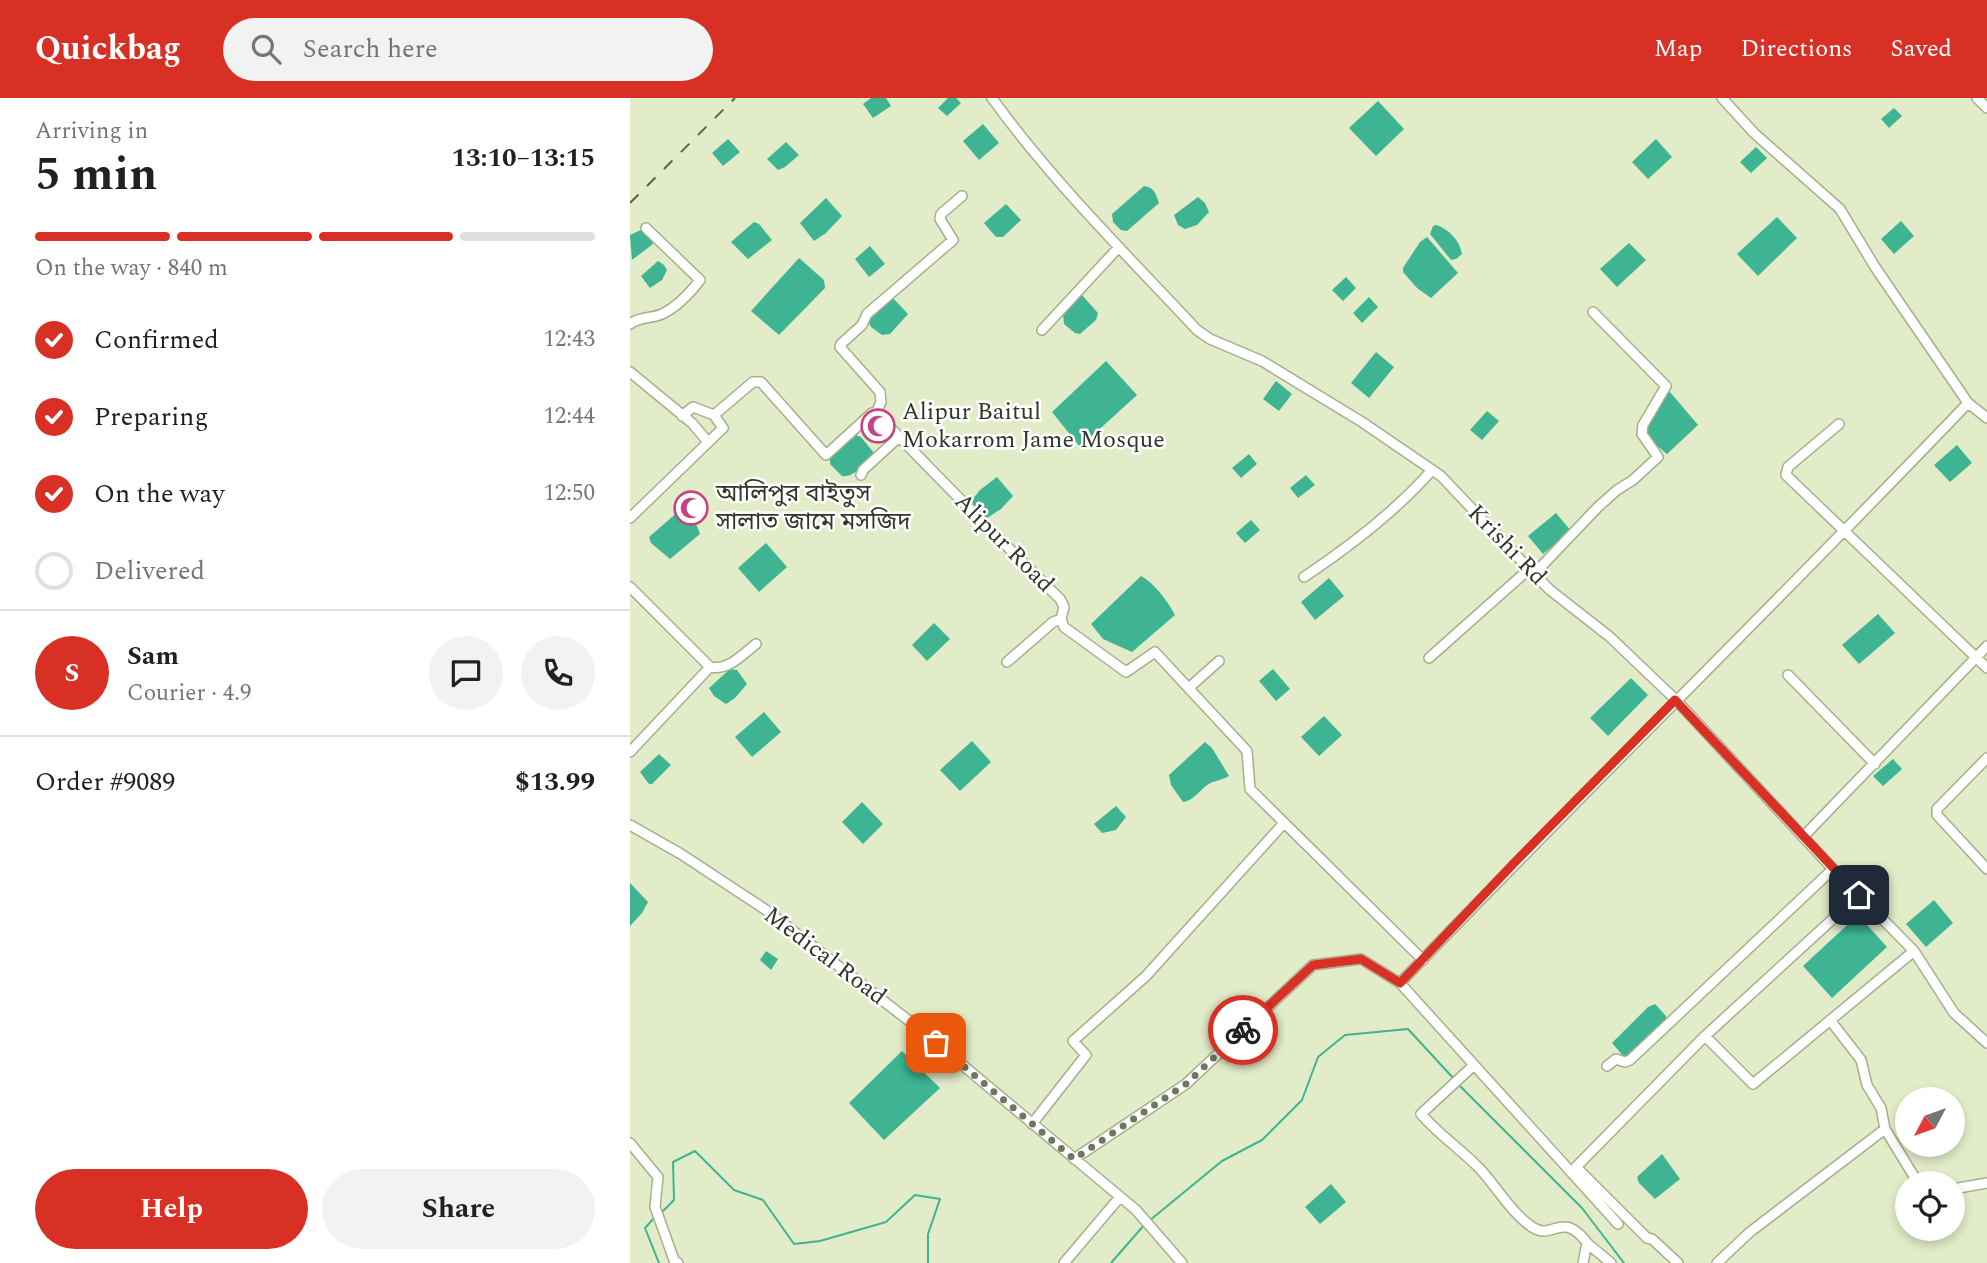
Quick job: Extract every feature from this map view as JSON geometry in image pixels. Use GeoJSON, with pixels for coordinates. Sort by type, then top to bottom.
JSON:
{"type":"FeatureCollection","features":[{"type":"Feature","properties":{"kind":"street","name":"Krishi Rd"},"geometry":{"type":"LineString","coordinates":[[992,98],[1065,186],[1197,330],[1210,339],[1262,361],[1362,422],[1441,476],[1550,590],[1610,637],[1675,700],[1833,869],[1914,951],[1954,1013],[1987,1043]]}},
{"type":"Feature","properties":{"kind":"street"},"geometry":{"type":"LineString","coordinates":[[1722,98],[1754,133],[1840,209],[1875,267],[1968,404],[1987,418]]}},
{"type":"Feature","properties":{"kind":"street"},"geometry":{"type":"LineString","coordinates":[[1977,98],[1987,108]]}},
{"type":"Feature","properties":{"kind":"street"},"geometry":{"type":"LineString","coordinates":[[714,415],[742,389],[753,382],[761,382],[826,455],[876,413],[881,402],[880,393],[840,347],[841,344],[862,325],[867,314],[953,240],[940,219],[941,214],[962,196]]}},
{"type":"Feature","properties":{"kind":"street"},"geometry":{"type":"LineString","coordinates":[[630,324],[637,319],[664,314],[690,294],[700,280],[646,228]]}},
{"type":"Feature","properties":{"kind":"street"},"geometry":{"type":"LineString","coordinates":[[1042,330],[1119,247]]}},
{"type":"Feature","properties":{"kind":"street"},"geometry":{"type":"LineString","coordinates":[[1429,658],[1532,572],[1598,507],[1658,457],[1642,434],[1643,425],[1666,386],[1593,312]]}},
{"type":"Feature","properties":{"kind":"street"},"geometry":{"type":"LineString","coordinates":[[630,372],[708,442]]}},
{"type":"Feature","properties":{"kind":"street"},"geometry":{"type":"LineString","coordinates":[[1400,983],[1968,404]]}},
{"type":"Feature","properties":{"kind":"street"},"geometry":{"type":"LineString","coordinates":[[630,518],[723,428],[714,415],[693,407],[682,416]]}},
{"type":"Feature","properties":{"kind":"street","name":"Alipur Road"},"geometry":{"type":"LineString","coordinates":[[876,413],[1060,599],[1064,607],[1061,619],[1073,634],[1126,672],[1155,652],[1247,751],[1250,789],[1423,960]]}},
{"type":"Feature","properties":{"kind":"street"},"geometry":{"type":"LineString","coordinates":[[1839,424],[1788,467],[1786,472],[1789,478],[1987,668]]}},
{"type":"Feature","properties":{"kind":"street"},"geometry":{"type":"LineString","coordinates":[[861,475],[863,470],[898,438]]}},
{"type":"Feature","properties":{"kind":"street"},"geometry":{"type":"LineString","coordinates":[[1304,577],[1366,532],[1432,470]]}},
{"type":"Feature","properties":{"kind":"street"},"geometry":{"type":"LineString","coordinates":[[630,587],[710,667],[726,667],[755,644]]}},
{"type":"Feature","properties":{"kind":"street"},"geometry":{"type":"LineString","coordinates":[[1007,662],[1053,622],[1061,619]]}},
{"type":"Feature","properties":{"kind":"street"},"geometry":{"type":"LineString","coordinates":[[1803,837],[1987,646]]}},
{"type":"Feature","properties":{"kind":"street"},"geometry":{"type":"LineString","coordinates":[[1190,690],[1192,685],[1219,661]]}},
{"type":"Feature","properties":{"kind":"street"},"geometry":{"type":"LineString","coordinates":[[630,752],[710,667]]}},
{"type":"Feature","properties":{"kind":"street"},"geometry":{"type":"LineString","coordinates":[[1788,675],[1875,764]]}},
{"type":"Feature","properties":{"kind":"street"},"geometry":{"type":"LineString","coordinates":[[1987,758],[1937,809],[1937,815],[1987,869]]}},
{"type":"Feature","properties":{"kind":"street"},"geometry":{"type":"LineString","coordinates":[[1032,1124],[1086,1055],[1073,1041],[1146,976],[1284,823]]}},
{"type":"Feature","properties":{"kind":"street","name":"Medical Road"},"geometry":{"type":"LineString","coordinates":[[630,825],[681,854],[766,910],[917,1027],[1136,1210],[1182,1263]]}},
{"type":"Feature","properties":{"kind":"street"},"geometry":{"type":"LineString","coordinates":[[1607,1066],[1616,1059],[1625,1062],[1630,1060],[1833,869]]}},
{"type":"Feature","properties":{"kind":"street"},"geometry":{"type":"LineString","coordinates":[[1678,1263],[1652,1239],[1647,1238],[1576,1167],[1705,1035],[1859,895]]}},
{"type":"Feature","properties":{"kind":"street"},"geometry":{"type":"LineString","coordinates":[[1705,1035],[1753,1084],[1914,951]]}},
{"type":"Feature","properties":{"kind":"street"},"geometry":{"type":"LineString","coordinates":[[1074,1159],[1186,1084],[1313,965],[1361,959],[1400,983],[1618,1224]]}},
{"type":"Feature","properties":{"kind":"street"},"geometry":{"type":"LineString","coordinates":[[1830,1020],[1861,1060],[1867,1085],[1881,1108],[1885,1129],[1910,1171]]}},
{"type":"Feature","properties":{"kind":"street"},"geometry":{"type":"LineString","coordinates":[[1473,1066],[1420,1114],[1478,1167],[1523,1220],[1534,1229],[1542,1231],[1567,1225],[1575,1228],[1585,1240]]}},
{"type":"Feature","properties":{"kind":"street"},"geometry":{"type":"LineString","coordinates":[[1717,1263],[1750,1232],[1885,1129]]}},
{"type":"Feature","properties":{"kind":"street"},"geometry":{"type":"LineString","coordinates":[[630,1143],[657,1177],[655,1207],[674,1261],[678,1263]]}},
{"type":"Feature","properties":{"kind":"street"},"geometry":{"type":"LineString","coordinates":[[1965,1187],[1987,1183]]}},
{"type":"Feature","properties":{"kind":"street"},"geometry":{"type":"LineString","coordinates":[[1065,1263],[1120,1197]]}},
{"type":"Feature","properties":{"kind":"street"},"geometry":{"type":"LineString","coordinates":[[1583,1263],[1587,1243],[1611,1263]]}},
{"type":"Feature","properties":{"kind":"shaded area"},"geometry":{"type":"Polygon","coordinates":[[[871,98],[886,98],[891,106],[873,118],[863,104],[871,98]]]}},
{"type":"Feature","properties":{"kind":"shaded area"},"geometry":{"type":"Polygon","coordinates":[[[948,98],[956,98],[961,103],[947,116],[938,108],[948,98]]]}},
{"type":"Feature","properties":{"kind":"shaded area"},"geometry":{"type":"Polygon","coordinates":[[[1378,101],[1404,129],[1376,156],[1349,128],[1378,101]]]}},
{"type":"Feature","properties":{"kind":"shaded area"},"geometry":{"type":"Polygon","coordinates":[[[1894,108],[1902,116],[1889,128],[1881,119],[1894,108]]]}},
{"type":"Feature","properties":{"kind":"shaded area"},"geometry":{"type":"Polygon","coordinates":[[[983,124],[999,143],[979,160],[963,141],[983,124]]]}},
{"type":"Feature","properties":{"kind":"shaded area"},"geometry":{"type":"Polygon","coordinates":[[[728,139],[740,152],[723,166],[712,153],[728,139]]]}},
{"type":"Feature","properties":{"kind":"shaded area"},"geometry":{"type":"Polygon","coordinates":[[[1656,139],[1672,157],[1648,179],[1632,162],[1656,139]]]}},
{"type":"Feature","properties":{"kind":"shaded area"},"geometry":{"type":"Polygon","coordinates":[[[786,142],[799,155],[778,170],[767,159],[786,142]]]}},
{"type":"Feature","properties":{"kind":"shaded area"},"geometry":{"type":"Polygon","coordinates":[[[1756,147],[1767,158],[1751,173],[1740,162],[1756,147]]]}},
{"type":"Feature","properties":{"kind":"shaded area"},"geometry":{"type":"Polygon","coordinates":[[[1144,186],[1152,189],[1159,203],[1127,231],[1121,230],[1113,222],[1112,214],[1144,186]]]}},
{"type":"Feature","properties":{"kind":"shaded area"},"geometry":{"type":"Polygon","coordinates":[[[1198,197],[1209,212],[1197,225],[1185,229],[1178,225],[1174,215],[1198,197]]]}},
{"type":"Feature","properties":{"kind":"shaded area"},"geometry":{"type":"Polygon","coordinates":[[[826,198],[842,216],[814,241],[800,223],[826,198]]]}},
{"type":"Feature","properties":{"kind":"shaded area"},"geometry":{"type":"Polygon","coordinates":[[[1006,204],[1021,220],[1003,237],[996,237],[984,223],[1006,204]]]}},
{"type":"Feature","properties":{"kind":"shaded area"},"geometry":{"type":"Polygon","coordinates":[[[1777,217],[1797,238],[1758,276],[1737,254],[1777,217]]]}},
{"type":"Feature","properties":{"kind":"shaded area"},"geometry":{"type":"Polygon","coordinates":[[[1901,221],[1914,236],[1894,254],[1881,239],[1901,221]]]}},
{"type":"Feature","properties":{"kind":"shaded area"},"geometry":{"type":"Polygon","coordinates":[[[754,222],[759,224],[772,240],[748,259],[731,242],[754,222]]]}},
{"type":"Feature","properties":{"kind":"shaded area"},"geometry":{"type":"Polygon","coordinates":[[[1436,225],[1449,233],[1459,245],[1462,254],[1456,259],[1451,260],[1430,234],[1436,225]]]}},
{"type":"Feature","properties":{"kind":"shaded area"},"geometry":{"type":"Polygon","coordinates":[[[641,230],[651,238],[653,244],[632,260],[630,235],[641,230]]]}},
{"type":"Feature","properties":{"kind":"shaded area"},"geometry":{"type":"Polygon","coordinates":[[[1427,237],[1458,273],[1431,298],[1417,288],[1403,272],[1420,242],[1427,237]]]}},
{"type":"Feature","properties":{"kind":"shaded area"},"geometry":{"type":"Polygon","coordinates":[[[1629,243],[1646,260],[1617,287],[1600,269],[1629,243]]]}},
{"type":"Feature","properties":{"kind":"shaded area"},"geometry":{"type":"Polygon","coordinates":[[[870,246],[885,264],[869,277],[855,259],[870,246]]]}},
{"type":"Feature","properties":{"kind":"shaded area"},"geometry":{"type":"Polygon","coordinates":[[[799,258],[824,280],[825,288],[779,335],[751,311],[799,258]]]}},
{"type":"Feature","properties":{"kind":"shaded area"},"geometry":{"type":"Polygon","coordinates":[[[658,261],[667,270],[662,280],[650,288],[641,276],[658,261]]]}},
{"type":"Feature","properties":{"kind":"shaded area"},"geometry":{"type":"Polygon","coordinates":[[[1346,277],[1356,288],[1343,301],[1332,290],[1346,277]]]}},
{"type":"Feature","properties":{"kind":"shaded area"},"geometry":{"type":"Polygon","coordinates":[[[1081,294],[1098,313],[1096,320],[1080,334],[1064,324],[1063,311],[1081,294]]]}},
{"type":"Feature","properties":{"kind":"shaded area"},"geometry":{"type":"Polygon","coordinates":[[[1369,297],[1378,307],[1362,323],[1353,313],[1369,297]]]}},
{"type":"Feature","properties":{"kind":"shaded area"},"geometry":{"type":"Polygon","coordinates":[[[893,298],[908,314],[890,334],[882,335],[871,327],[868,321],[893,298]]]}},
{"type":"Feature","properties":{"kind":"shaded area"},"geometry":{"type":"Polygon","coordinates":[[[1376,352],[1394,367],[1369,398],[1351,383],[1376,352]]]}},
{"type":"Feature","properties":{"kind":"shaded area"},"geometry":{"type":"Polygon","coordinates":[[[1106,361],[1137,395],[1080,447],[1052,412],[1106,361]]]}},
{"type":"Feature","properties":{"kind":"shaded area"},"geometry":{"type":"Polygon","coordinates":[[[1276,381],[1292,394],[1279,411],[1263,399],[1276,381]]]}},
{"type":"Feature","properties":{"kind":"shaded area"},"geometry":{"type":"Polygon","coordinates":[[[1670,392],[1698,425],[1667,454],[1655,444],[1645,429],[1665,394],[1670,392]]]}},
{"type":"Feature","properties":{"kind":"shaded area"},"geometry":{"type":"Polygon","coordinates":[[[1487,411],[1499,421],[1482,440],[1470,430],[1487,411]]]}},
{"type":"Feature","properties":{"kind":"shaded area"},"geometry":{"type":"Polygon","coordinates":[[[856,435],[861,437],[874,453],[851,475],[842,476],[830,464],[830,459],[856,435]]]}},
{"type":"Feature","properties":{"kind":"shaded area"},"geometry":{"type":"Polygon","coordinates":[[[1957,445],[1972,463],[1950,482],[1934,465],[1957,445]]]}},
{"type":"Feature","properties":{"kind":"shaded area"},"geometry":{"type":"Polygon","coordinates":[[[1249,454],[1257,464],[1241,478],[1232,468],[1249,454]]]}},
{"type":"Feature","properties":{"kind":"shaded area"},"geometry":{"type":"Polygon","coordinates":[[[1306,475],[1315,485],[1298,498],[1290,488],[1306,475]]]}},
{"type":"Feature","properties":{"kind":"shaded area"},"geometry":{"type":"Polygon","coordinates":[[[997,477],[1013,496],[1001,509],[984,520],[971,501],[997,477]]]}},
{"type":"Feature","properties":{"kind":"shaded area"},"geometry":{"type":"Polygon","coordinates":[[[679,511],[692,519],[700,534],[670,559],[651,543],[649,537],[679,511]]]}},
{"type":"Feature","properties":{"kind":"shaded area"},"geometry":{"type":"Polygon","coordinates":[[[1556,513],[1571,531],[1543,554],[1528,536],[1556,513]]]}},
{"type":"Feature","properties":{"kind":"shaded area"},"geometry":{"type":"Polygon","coordinates":[[[1251,520],[1260,530],[1245,543],[1236,533],[1251,520]]]}},
{"type":"Feature","properties":{"kind":"shaded area"},"geometry":{"type":"Polygon","coordinates":[[[766,543],[787,567],[759,592],[738,568],[766,543]]]}},
{"type":"Feature","properties":{"kind":"shaded area"},"geometry":{"type":"Polygon","coordinates":[[[1141,576],[1160,593],[1175,615],[1132,652],[1103,639],[1091,624],[1141,576]]]}},
{"type":"Feature","properties":{"kind":"shaded area"},"geometry":{"type":"Polygon","coordinates":[[[1329,578],[1344,596],[1315,620],[1301,602],[1329,578]]]}},
{"type":"Feature","properties":{"kind":"shaded area"},"geometry":{"type":"Polygon","coordinates":[[[1878,614],[1895,633],[1859,664],[1842,645],[1878,614]]]}},
{"type":"Feature","properties":{"kind":"shaded area"},"geometry":{"type":"Polygon","coordinates":[[[934,623],[950,639],[927,661],[912,645],[934,623]]]}},
{"type":"Feature","properties":{"kind":"shaded area"},"geometry":{"type":"Polygon","coordinates":[[[730,669],[737,670],[747,684],[726,704],[714,696],[709,688],[730,669]]]}},
{"type":"Feature","properties":{"kind":"shaded area"},"geometry":{"type":"Polygon","coordinates":[[[1273,669],[1290,689],[1276,701],[1259,681],[1273,669]]]}},
{"type":"Feature","properties":{"kind":"shaded area"},"geometry":{"type":"Polygon","coordinates":[[[1631,678],[1648,695],[1608,736],[1590,718],[1631,678]]]}},
{"type":"Feature","properties":{"kind":"shaded area"},"geometry":{"type":"Polygon","coordinates":[[[764,712],[781,732],[752,757],[735,737],[764,712]]]}},
{"type":"Feature","properties":{"kind":"shaded area"},"geometry":{"type":"Polygon","coordinates":[[[1324,716],[1342,735],[1319,756],[1301,737],[1324,716]]]}},
{"type":"Feature","properties":{"kind":"shaded area"},"geometry":{"type":"Polygon","coordinates":[[[972,741],[991,762],[960,791],[940,770],[972,741]]]}},
{"type":"Feature","properties":{"kind":"shaded area"},"geometry":{"type":"Polygon","coordinates":[[[1205,742],[1212,748],[1229,776],[1209,784],[1192,799],[1183,802],[1171,785],[1169,775],[1205,742]]]}},
{"type":"Feature","properties":{"kind":"shaded area"},"geometry":{"type":"Polygon","coordinates":[[[659,754],[671,765],[649,784],[640,772],[659,754]]]}},
{"type":"Feature","properties":{"kind":"shaded area"},"geometry":{"type":"Polygon","coordinates":[[[1893,759],[1902,769],[1883,786],[1873,776],[1893,759]]]}},
{"type":"Feature","properties":{"kind":"shaded area"},"geometry":{"type":"Polygon","coordinates":[[[862,802],[883,824],[863,844],[842,822],[862,802]]]}},
{"type":"Feature","properties":{"kind":"shaded area"},"geometry":{"type":"Polygon","coordinates":[[[1116,806],[1126,817],[1116,830],[1102,833],[1094,824],[1116,806]]]}},
{"type":"Feature","properties":{"kind":"shaded area"},"geometry":{"type":"Polygon","coordinates":[[[630,883],[648,902],[630,926],[630,883]]]}},
{"type":"Feature","properties":{"kind":"shaded area"},"geometry":{"type":"Polygon","coordinates":[[[1934,900],[1953,923],[1926,947],[1906,924],[1934,900]]]}},
{"type":"Feature","properties":{"kind":"shaded area"},"geometry":{"type":"Polygon","coordinates":[[[1858,915],[1887,947],[1832,998],[1803,966],[1858,915]]]}},
{"type":"Feature","properties":{"kind":"shaded area"},"geometry":{"type":"Polygon","coordinates":[[[766,951],[778,959],[771,970],[760,960],[766,951]]]}},
{"type":"Feature","properties":{"kind":"shaded area"},"geometry":{"type":"Polygon","coordinates":[[[1655,1004],[1666,1019],[1624,1057],[1612,1043],[1648,1007],[1655,1004]]]}},
{"type":"Feature","properties":{"kind":"shaded area"},"geometry":{"type":"Polygon","coordinates":[[[902,1051],[940,1088],[884,1140],[849,1103],[902,1051]]]}},
{"type":"Feature","properties":{"kind":"shaded area"},"geometry":{"type":"Polygon","coordinates":[[[1662,1154],[1680,1179],[1655,1199],[1639,1183],[1637,1177],[1662,1154]]]}},
{"type":"Feature","properties":{"kind":"shaded area"},"geometry":{"type":"Polygon","coordinates":[[[1331,1184],[1346,1202],[1320,1224],[1305,1207],[1331,1184]]]}},
{"type":"Feature","properties":{"kind":"waterway"},"geometry":{"type":"LineString","coordinates":[[1149,1221],[1222,1161],[1262,1140],[1302,1100],[1318,1057],[1345,1035],[1408,1029],[1454,1079]]}},
{"type":"Feature","properties":{"kind":"waterway"},"geometry":{"type":"LineString","coordinates":[[1457,1083],[1582,1208],[1624,1263]]}},
{"type":"Feature","properties":{"kind":"waterway"},"geometry":{"type":"LineString","coordinates":[[661,1213],[674,1200],[673,1162],[695,1151],[734,1190],[763,1200],[794,1244],[820,1241],[886,1222],[915,1195],[940,1199],[928,1234],[928,1263]]}},
{"type":"Feature","properties":{"kind":"waterway"},"geometry":{"type":"LineString","coordinates":[[654,1218],[645,1228],[659,1263]]}},
{"type":"Feature","properties":{"kind":"waterway"},"geometry":{"type":"LineString","coordinates":[[1111,1263],[1145,1224]]}},
{"type":"Feature","properties":{"kind":"railway"},"geometry":{"type":"LineString","coordinates":[[630,203],[735,98]]}},
{"type":"Feature","properties":{"kind":"way so far"},"geometry":{"type":"LineString","coordinates":[[936,1043],[1074,1159],[1186,1084],[1243,1030]]}},
{"type":"Feature","properties":{"kind":"place","name":"Alipur Baitul Mokarrom Jame Mosque"},"geometry":{"type":"Point","coordinates":[878,426]}},
{"type":"Feature","properties":{"kind":"place","name":"আলিপুর বাইতুস সালাত জামে মসজিদ"},"geometry":{"type":"Point","coordinates":[691,508]}},
{"type":"Feature","properties":{"kind":"route"},"geometry":{"type":"LineString","coordinates":[[1243,1030],[1313,965],[1361,959],[1400,983],[1675,700],[1859,895]]}}]}
